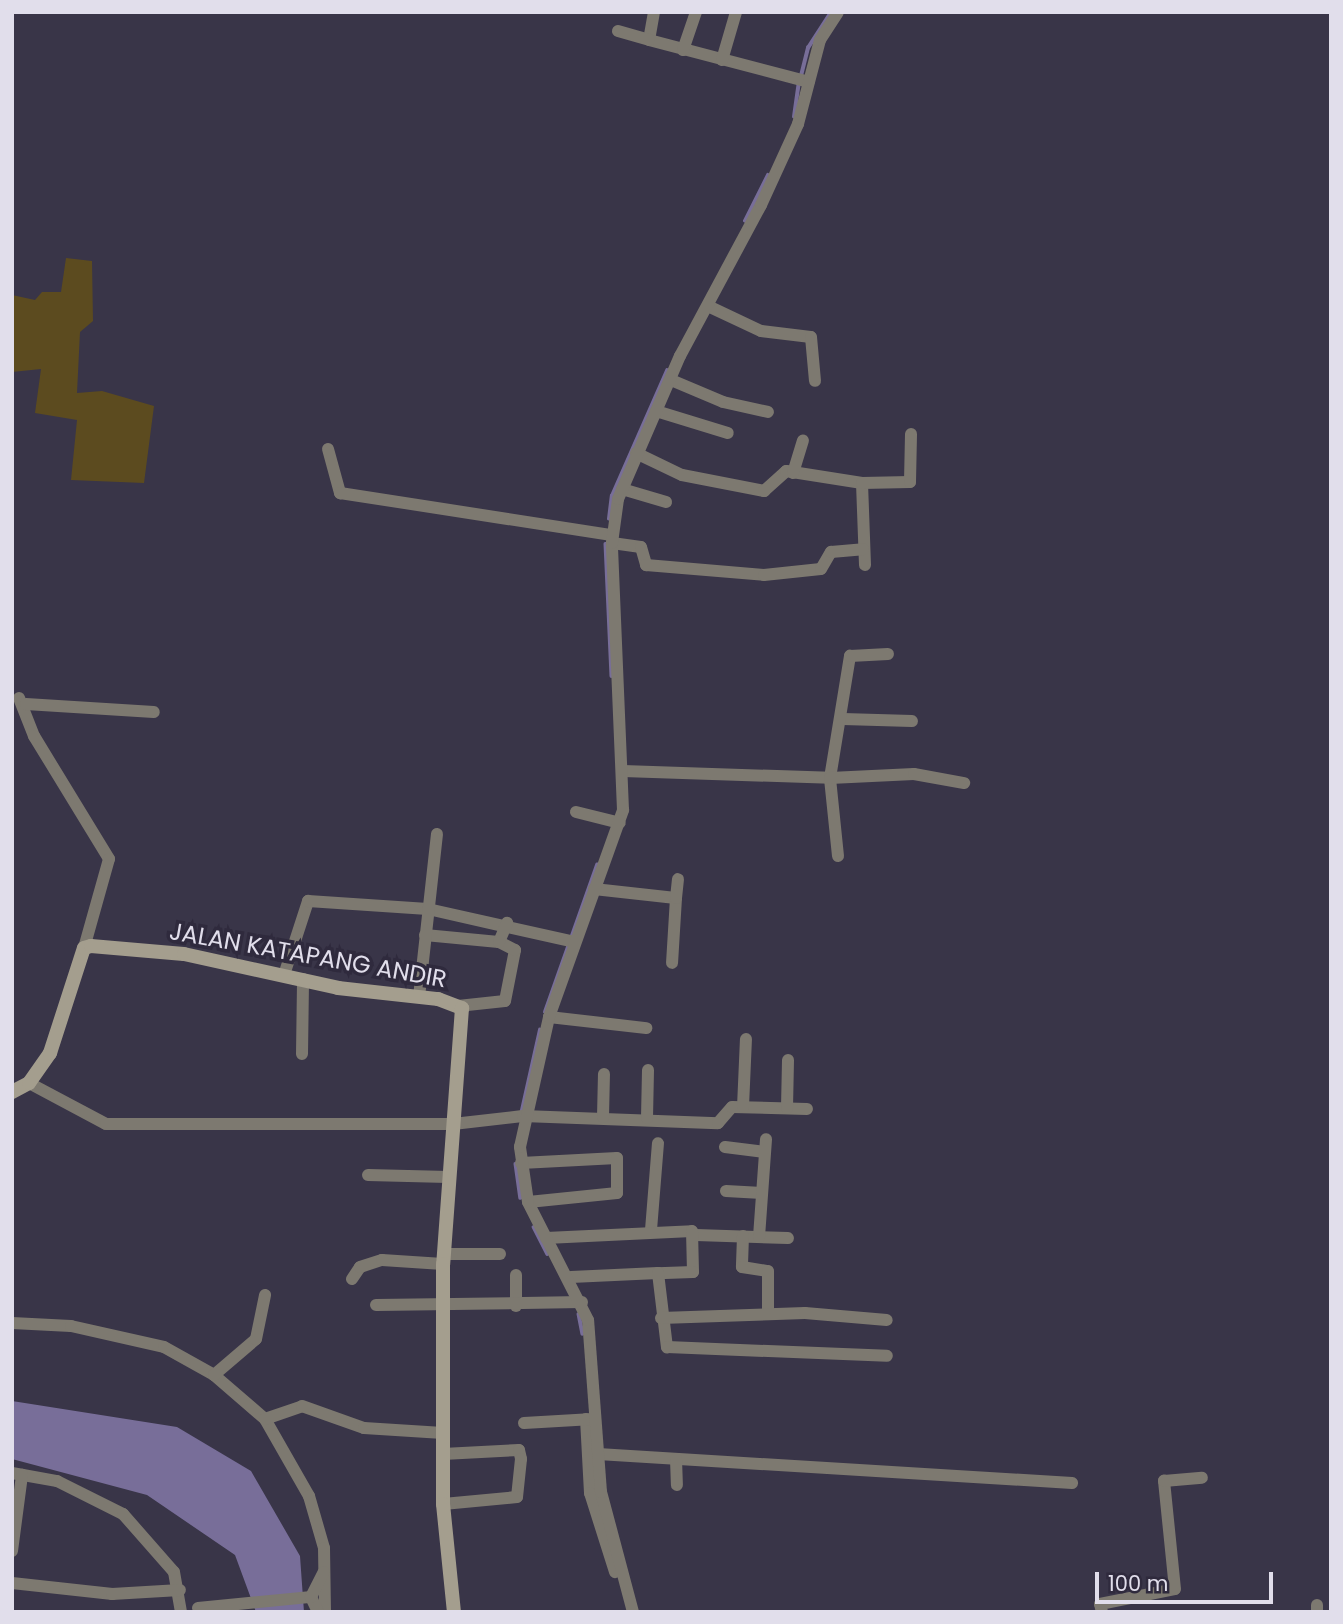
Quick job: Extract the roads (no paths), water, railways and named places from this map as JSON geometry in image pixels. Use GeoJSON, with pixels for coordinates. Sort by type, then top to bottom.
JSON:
{"type":"FeatureCollection","features":[{"type":"Feature","properties":{"kind":"street"},"geometry":{"type":"LineString","coordinates":[[649,40],[654,12]]}},
{"type":"Feature","properties":{"kind":"street"},"geometry":{"type":"LineString","coordinates":[[683,50],[696,12]]}},
{"type":"Feature","properties":{"kind":"street"},"geometry":{"type":"LineString","coordinates":[[722,61],[736,12]]}},
{"type":"Feature","properties":{"kind":"street"},"geometry":{"type":"LineString","coordinates":[[633,1612],[601,1492],[578,1302],[571,1277],[546,1238],[528,1202],[521,1163],[521,1116],[570,941],[594,889],[616,822],[623,771],[610,537],[622,489],[656,411],[710,307],[798,124],[803,80],[820,40],[838,12]]}},
{"type":"Feature","properties":{"kind":"street"},"geometry":{"type":"LineString","coordinates":[[618,31],[722,61],[803,80]]}},
{"type":"Feature","properties":{"kind":"street"},"geometry":{"type":"LineString","coordinates":[[710,307],[761,331],[811,337],[815,381]]}},
{"type":"Feature","properties":{"kind":"street"},"geometry":{"type":"LineString","coordinates":[[671,380],[723,402],[768,412]]}},
{"type":"Feature","properties":{"kind":"street"},"geometry":{"type":"LineString","coordinates":[[656,411],[728,433]]}},
{"type":"Feature","properties":{"kind":"street"},"geometry":{"type":"LineString","coordinates":[[636,453],[682,475],[764,491],[776,474],[793,473],[862,483],[910,482],[911,434]]}},
{"type":"Feature","properties":{"kind":"street"},"geometry":{"type":"LineString","coordinates":[[793,473],[803,440]]}},
{"type":"Feature","properties":{"kind":"street"},"geometry":{"type":"LineString","coordinates":[[328,449],[340,493],[610,537],[641,547],[646,565],[764,575],[821,569],[831,552],[863,549]]}},
{"type":"Feature","properties":{"kind":"street"},"geometry":{"type":"LineString","coordinates":[[862,483],[865,565]]}},
{"type":"Feature","properties":{"kind":"street"},"geometry":{"type":"LineString","coordinates":[[622,489],[666,502]]}},
{"type":"Feature","properties":{"kind":"street"},"geometry":{"type":"LineString","coordinates":[[838,856],[830,778],[843,719],[850,656],[888,654]]}},
{"type":"Feature","properties":{"kind":"street"},"geometry":{"type":"LineString","coordinates":[[12,1092],[29,1083],[58,1033],[109,859],[34,736],[23,701],[154,712]]}},
{"type":"Feature","properties":{"kind":"street"},"geometry":{"type":"LineString","coordinates":[[843,719],[912,721]]}},
{"type":"Feature","properties":{"kind":"street"},"geometry":{"type":"LineString","coordinates":[[623,771],[830,778],[914,774],[964,783]]}},
{"type":"Feature","properties":{"kind":"street"},"geometry":{"type":"LineString","coordinates":[[576,812],[616,822]]}},
{"type":"Feature","properties":{"kind":"street"},"geometry":{"type":"LineString","coordinates":[[419,997],[437,834]]}},
{"type":"Feature","properties":{"kind":"street"},"geometry":{"type":"LineString","coordinates":[[672,963],[678,879]]}},
{"type":"Feature","properties":{"kind":"street"},"geometry":{"type":"LineString","coordinates":[[594,889],[676,898]]}},
{"type":"Feature","properties":{"kind":"street"},"geometry":{"type":"LineString","coordinates":[[284,975],[307,901],[428,909],[507,923],[570,941]]}},
{"type":"Feature","properties":{"kind":"street"},"geometry":{"type":"LineString","coordinates":[[499,942],[507,923]]}},
{"type":"Feature","properties":{"kind":"street"},"geometry":{"type":"LineString","coordinates":[[425,934],[499,942],[515,950],[504,1004],[458,1006]]}},
{"type":"Feature","properties":{"kind":"street","name":"JALAN KATAPANG ANDIR"},"geometry":{"type":"LineString","coordinates":[[84,948],[184,954],[303,979],[419,997],[458,1006],[463,1021],[448,1177],[444,1259],[447,1307],[443,1504],[454,1612]]}},
{"type":"Feature","properties":{"kind":"street"},"geometry":{"type":"LineString","coordinates":[[302,1054],[303,979]]}},
{"type":"Feature","properties":{"kind":"street"},"geometry":{"type":"LineString","coordinates":[[549,1017],[646,1028]]}},
{"type":"Feature","properties":{"kind":"street"},"geometry":{"type":"LineString","coordinates":[[743,1107],[746,1039]]}},
{"type":"Feature","properties":{"kind":"street"},"geometry":{"type":"LineString","coordinates":[[787,1108],[788,1060]]}},
{"type":"Feature","properties":{"kind":"street"},"geometry":{"type":"LineString","coordinates":[[647,1118],[648,1070]]}},
{"type":"Feature","properties":{"kind":"street"},"geometry":{"type":"LineString","coordinates":[[603,1118],[604,1074]]}},
{"type":"Feature","properties":{"kind":"street"},"geometry":{"type":"LineString","coordinates":[[29,1083],[106,1124],[453,1124],[521,1116],[647,1118],[718,1123],[730,1108],[807,1109]]}},
{"type":"Feature","properties":{"kind":"street"},"geometry":{"type":"LineString","coordinates":[[651,1230],[658,1143]]}},
{"type":"Feature","properties":{"kind":"street"},"geometry":{"type":"LineString","coordinates":[[725,1147],[766,1145],[759,1237]]}},
{"type":"Feature","properties":{"kind":"street"},"geometry":{"type":"LineString","coordinates":[[521,1163],[617,1158],[617,1193],[528,1202]]}},
{"type":"Feature","properties":{"kind":"street"},"geometry":{"type":"LineString","coordinates":[[368,1175],[448,1177]]}},
{"type":"Feature","properties":{"kind":"street"},"geometry":{"type":"LineString","coordinates":[[726,1191],[762,1193]]}},
{"type":"Feature","properties":{"kind":"street"},"geometry":{"type":"LineString","coordinates":[[546,1238],[651,1230],[696,1235],[788,1238]]}},
{"type":"Feature","properties":{"kind":"street"},"geometry":{"type":"LineString","coordinates":[[571,1277],[693,1272],[696,1235]]}},
{"type":"Feature","properties":{"kind":"street"},"geometry":{"type":"LineString","coordinates":[[743,1236],[742,1267],[768,1270],[768,1314]]}},
{"type":"Feature","properties":{"kind":"street"},"geometry":{"type":"LineString","coordinates":[[352,1279],[360,1267],[382,1260],[444,1259],[500,1254]]}},
{"type":"Feature","properties":{"kind":"street"},"geometry":{"type":"LineString","coordinates":[[659,1273],[664,1342],[671,1348],[887,1356]]}},
{"type":"Feature","properties":{"kind":"street"},"geometry":{"type":"LineString","coordinates":[[516,1275],[516,1306]]}},
{"type":"Feature","properties":{"kind":"street"},"geometry":{"type":"LineString","coordinates":[[214,1375],[257,1339],[265,1295]]}},
{"type":"Feature","properties":{"kind":"street"},"geometry":{"type":"LineString","coordinates":[[376,1305],[516,1306],[578,1302]]}},
{"type":"Feature","properties":{"kind":"street"},"geometry":{"type":"LineString","coordinates":[[662,1318],[768,1314],[887,1320]]}},
{"type":"Feature","properties":{"kind":"street"},"geometry":{"type":"LineString","coordinates":[[12,1323],[65,1325],[163,1347],[214,1375],[265,1419],[309,1496],[324,1572],[324,1612]]}},
{"type":"Feature","properties":{"kind":"street"},"geometry":{"type":"LineString","coordinates":[[265,1419],[302,1406],[364,1428],[443,1433]]}},
{"type":"Feature","properties":{"kind":"street"},"geometry":{"type":"LineString","coordinates":[[524,1423],[592,1419]]}},
{"type":"Feature","properties":{"kind":"street"},"geometry":{"type":"LineString","coordinates":[[592,1419],[590,1493],[626,1612]]}},
{"type":"Feature","properties":{"kind":"street"},"geometry":{"type":"LineString","coordinates":[[443,1454],[519,1450],[521,1459],[517,1497],[443,1504]]}},
{"type":"Feature","properties":{"kind":"street"},"geometry":{"type":"LineString","coordinates":[[598,1454],[1072,1483]]}},
{"type":"Feature","properties":{"kind":"street"},"geometry":{"type":"LineString","coordinates":[[676,1459],[677,1485]]}},
{"type":"Feature","properties":{"kind":"street"},"geometry":{"type":"LineString","coordinates":[[12,1551],[17,1474],[57,1481],[123,1514],[161,1550],[179,1588],[197,1610],[310,1597]]}},
{"type":"Feature","properties":{"kind":"street"},"geometry":{"type":"LineString","coordinates":[[1102,1612],[1100,1604],[1175,1588],[1164,1481],[1202,1478]]}},
{"type":"Feature","properties":{"kind":"street"},"geometry":{"type":"LineString","coordinates":[[310,1597],[324,1572]]}},
{"type":"Feature","properties":{"kind":"street"},"geometry":{"type":"LineString","coordinates":[[12,1583],[112,1594],[179,1588]]}},
{"type":"Feature","properties":{"kind":"street"},"geometry":{"type":"LineString","coordinates":[[179,1588],[181,1612]]}},
{"type":"Feature","properties":{"kind":"street"},"geometry":{"type":"LineString","coordinates":[[310,1597],[318,1612]]}},
{"type":"Feature","properties":{"kind":"waterway"},"geometry":{"type":"LineString","coordinates":[[801,76],[808,48],[830,14]]}},
{"type":"Feature","properties":{"kind":"waterway"},"geometry":{"type":"LineString","coordinates":[[794,117],[799,83]]}},
{"type":"Feature","properties":{"kind":"waterway"},"geometry":{"type":"LineString","coordinates":[[745,221],[768,175]]}},
{"type":"Feature","properties":{"kind":"waterway"},"geometry":{"type":"LineString","coordinates":[[609,519],[612,496],[667,371]]}},
{"type":"Feature","properties":{"kind":"waterway"},"geometry":{"type":"LineString","coordinates":[[606,544],[612,676]]}},
{"type":"Feature","properties":{"kind":"waterway"},"geometry":{"type":"LineString","coordinates":[[545,1012],[597,865]]}},
{"type":"Feature","properties":{"kind":"waterway"},"geometry":{"type":"LineString","coordinates":[[521,1115],[540,1030]]}},
{"type":"Feature","properties":{"kind":"waterway"},"geometry":{"type":"LineString","coordinates":[[516,1164],[521,1198]]}},
{"type":"Feature","properties":{"kind":"waterway"},"geometry":{"type":"LineString","coordinates":[[534,1227],[548,1254]]}},
{"type":"Feature","properties":{"kind":"waterway"},"geometry":{"type":"LineString","coordinates":[[579,1314],[583,1334]]}}]}
